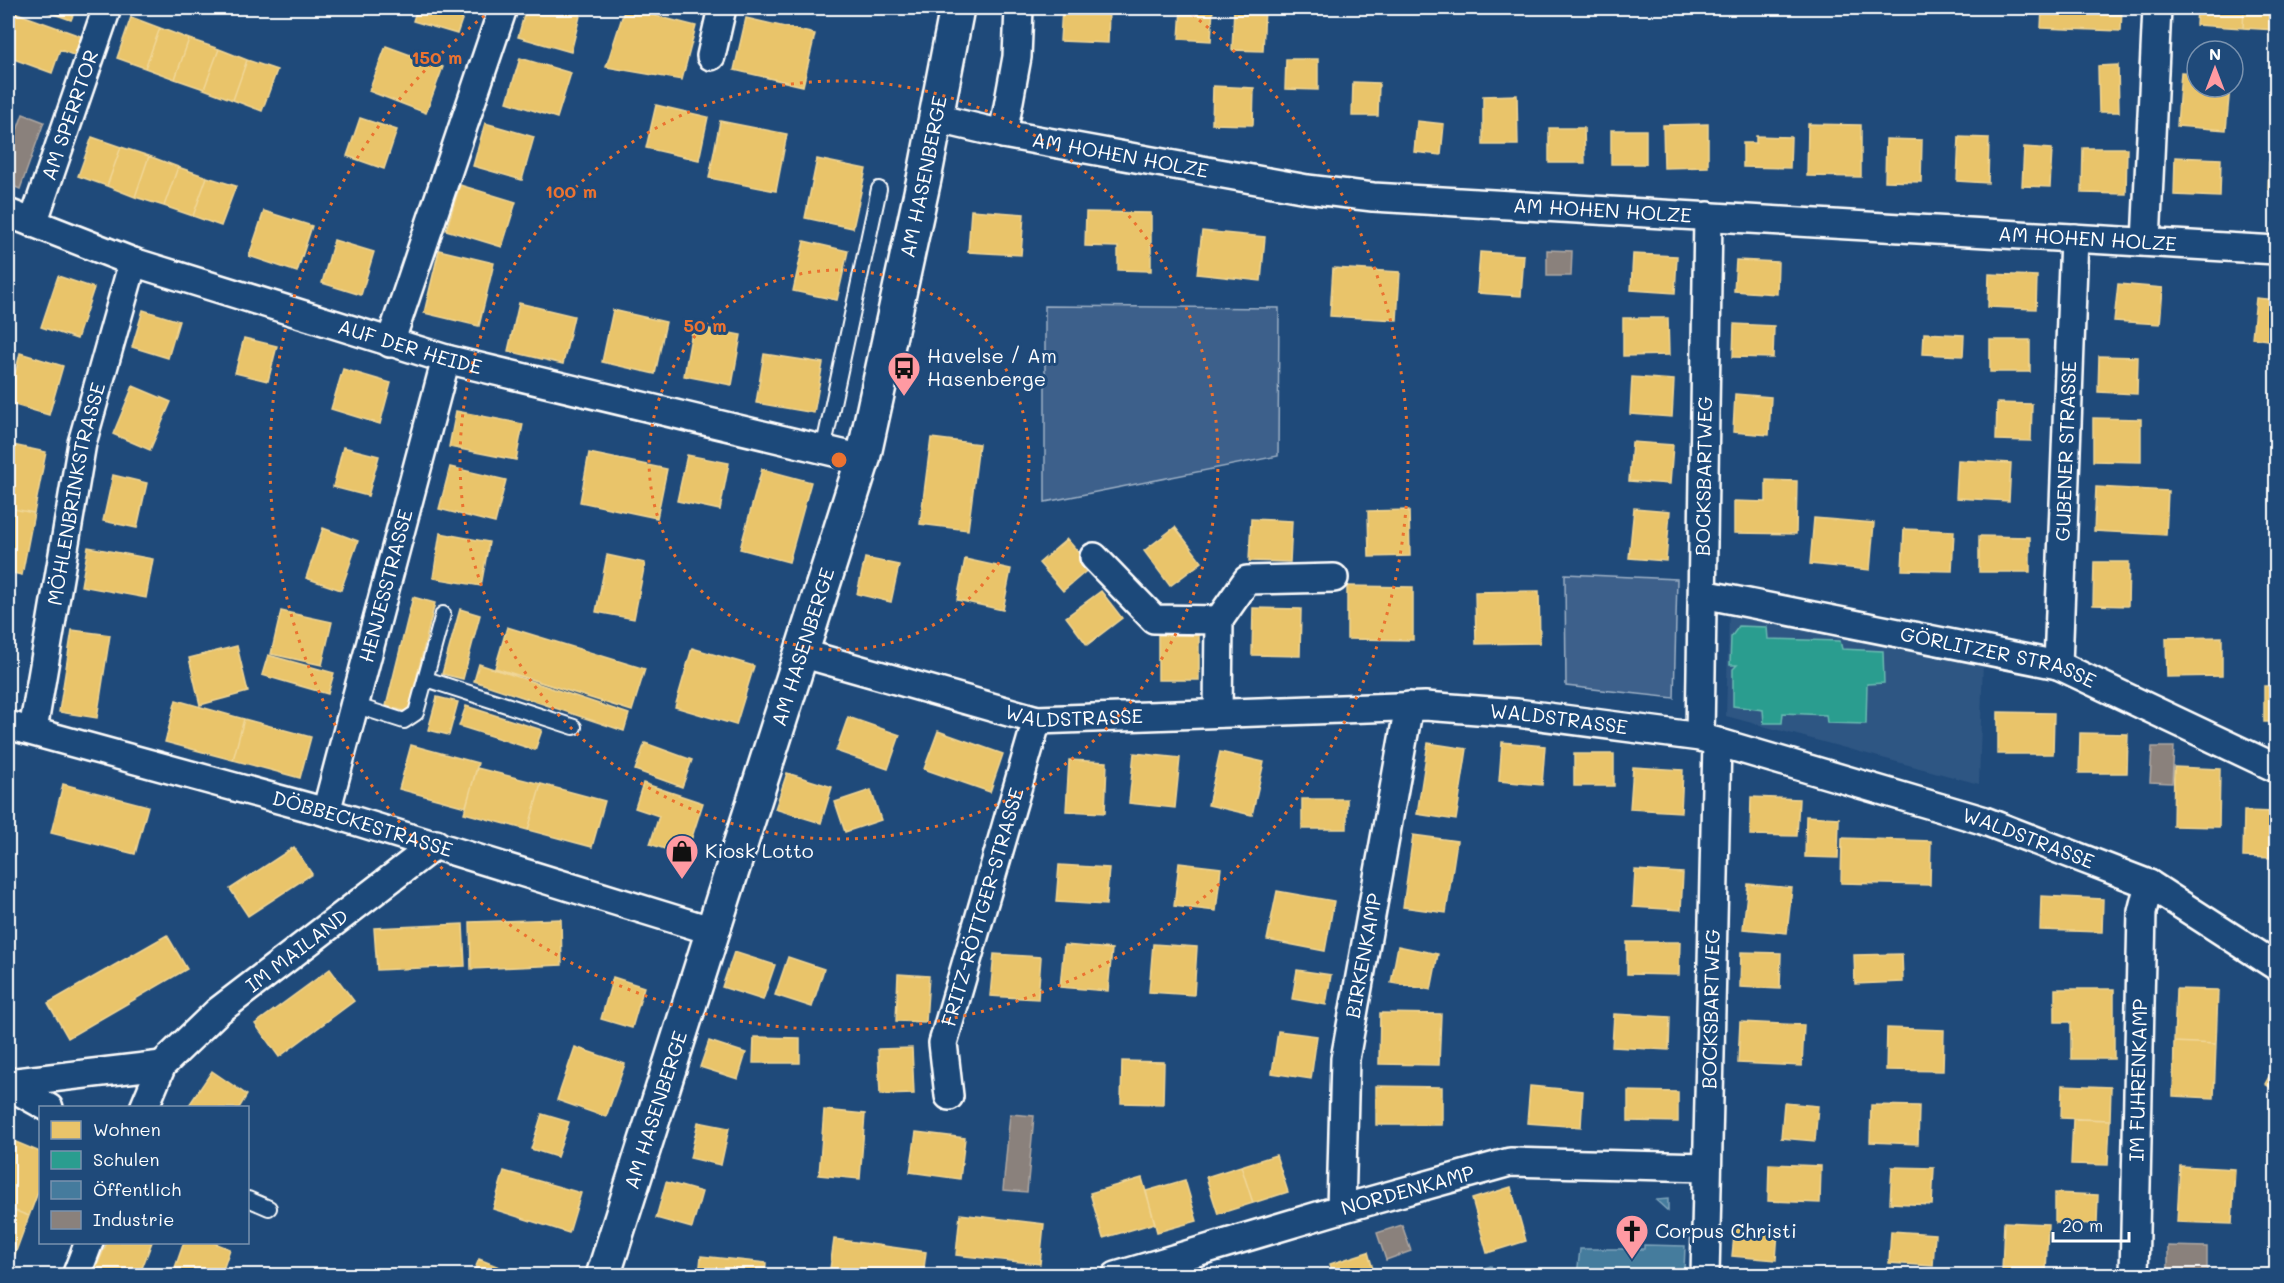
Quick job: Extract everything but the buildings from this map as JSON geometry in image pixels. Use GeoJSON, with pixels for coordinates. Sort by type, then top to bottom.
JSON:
{"type":"FeatureCollection","features":[{"type":"Feature","properties":{"kind":"street","name":"AM SPERRTOR"},"geometry":{"type":"LineString","coordinates":[[33,223],[106,8]]}},
{"type":"Feature","properties":{"kind":"street"},"geometry":{"type":"LineString","coordinates":[[390,343],[503,8]]}},
{"type":"Feature","properties":{"kind":"street"},"geometry":{"type":"LineString","coordinates":[[711,56],[722,8]]}},
{"type":"Feature","properties":{"kind":"street","name":"AM HASENBERGE"},"geometry":{"type":"LineString","coordinates":[[603,1275],[863,459],[957,8]]}},
{"type":"Feature","properties":{"kind":"street"},"geometry":{"type":"LineString","coordinates":[[1003,134],[1017,57],[1019,8]]}},
{"type":"Feature","properties":{"kind":"street"},"geometry":{"type":"LineString","coordinates":[[2146,242],[2157,8]]}},
{"type":"Feature","properties":{"kind":"street","name":"AM HOHEN HOLZE"},"geometry":{"type":"LineString","coordinates":[[935,118],[1003,134],[1307,189],[1373,196],[2277,250]]}},
{"type":"Feature","properties":{"kind":"street","name":"AUF DER HEIDE"},"geometry":{"type":"LineString","coordinates":[[8,213],[133,262],[390,343],[446,359],[863,459]]}},
{"type":"Feature","properties":{"kind":"street","name":"BOCKSBARTWEG"},"geometry":{"type":"LineString","coordinates":[[1705,1275],[1709,739],[1703,594],[1708,216]]}},
{"type":"Feature","properties":{"kind":"street","name":"GUBENER STRASSE"},"geometry":{"type":"LineString","coordinates":[[2058,664],[2074,238]]}},
{"type":"Feature","properties":{"kind":"street","name":"MÖHLENBRINKSTRASSE"},"geometry":{"type":"LineString","coordinates":[[20,727],[82,442],[133,262]]}},
{"type":"Feature","properties":{"kind":"street","name":"HENJESSTRASSE"},"geometry":{"type":"LineString","coordinates":[[326,812],[446,359]]}},
{"type":"Feature","properties":{"kind":"street"},"geometry":{"type":"LineString","coordinates":[[1094,557],[1154,619],[1219,620]]}},
{"type":"Feature","properties":{"kind":"street"},"geometry":{"type":"LineString","coordinates":[[1218,713],[1219,620],[1247,580],[1334,578]]}},
{"type":"Feature","properties":{"kind":"street","name":"GÖRLITZER STRASSE"},"geometry":{"type":"LineString","coordinates":[[1703,594],[2058,664],[2277,768]]}},
{"type":"Feature","properties":{"kind":"street","name":"WALDSTRASSE"},"geometry":{"type":"LineString","coordinates":[[801,653],[1037,720],[1409,706],[1517,713],[1709,739],[1982,820],[2149,884],[2277,966]]}},
{"type":"Feature","properties":{"kind":"street","name":"BIRKENKAMP"},"geometry":{"type":"LineString","coordinates":[[1341,1209],[1345,1059],[1409,706]]}},
{"type":"Feature","properties":{"kind":"street","name":"FRITZ-RÖTTGER-STRASSE"},"geometry":{"type":"LineString","coordinates":[[949,1096],[943,1043],[1037,720]]}},
{"type":"Feature","properties":{"kind":"street","name":"DÖBBECKESTRASSE"},"geometry":{"type":"LineString","coordinates":[[20,727],[436,844],[713,931]]}},
{"type":"Feature","properties":{"kind":"street","name":"IM MAILAND"},"geometry":{"type":"LineString","coordinates":[[144,1106],[162,1065],[217,1012],[436,844]]}},
{"type":"Feature","properties":{"kind":"street","name":"IM FUHRENKAMP"},"geometry":{"type":"LineString","coordinates":[[2134,1275],[2142,912],[2149,884]]}},
{"type":"Feature","properties":{"kind":"street"},"geometry":{"type":"LineString","coordinates":[[8,1084],[162,1065]]}},
{"type":"Feature","properties":{"kind":"street"},"geometry":{"type":"LineString","coordinates":[[8,1084],[47,1106]]}},
{"type":"Feature","properties":{"kind":"street","name":"NORDENKAMP"},"geometry":{"type":"LineString","coordinates":[[1116,1275],[1510,1162],[1707,1167]]}},
{"type":"Feature","properties":{"kind":"street"},"geometry":{"type":"LineString","coordinates":[[75,1275],[88,1244]]}},
{"type":"Feature","properties":{"kind":"lane"},"geometry":{"type":"LineString","coordinates":[[823,450],[879,189]]}},
{"type":"Feature","properties":{"kind":"lane"},"geometry":{"type":"LineString","coordinates":[[354,705],[404,721],[412,718],[416,713],[443,614]]}},
{"type":"Feature","properties":{"kind":"lane"},"geometry":{"type":"LineString","coordinates":[[426,679],[574,727]]}},
{"type":"Feature","properties":{"kind":"lane"},"geometry":{"type":"LineString","coordinates":[[249,1199],[269,1208]]}},
{"type":"Feature","properties":{"kind":"shaded area"},"geometry":{"type":"Polygon","coordinates":[[[1045,306],[1279,308],[1278,456],[1045,502],[1045,306]]]}},
{"type":"Feature","properties":{"kind":"shaded area"},"geometry":{"type":"Polygon","coordinates":[[[1565,574],[1677,579],[1674,698],[1566,686],[1565,574]]]}},
{"type":"Feature","properties":{"kind":"shaded area"},"geometry":{"type":"Polygon","coordinates":[[[1729,613],[1983,660],[1979,784],[1726,716],[1729,613]]]}},
{"type":"Feature","properties":{"kind":"place","name":"Havelse / Am Hasenberge"},"geometry":{"type":"Point","coordinates":[904,397]}},
{"type":"Feature","properties":{"kind":"place","name":"Kiosk Lotto"},"geometry":{"type":"Point","coordinates":[682,880]}},
{"type":"Feature","properties":{"kind":"place","name":"Corpus Christi"},"geometry":{"type":"Point","coordinates":[1632,1260]}}]}
